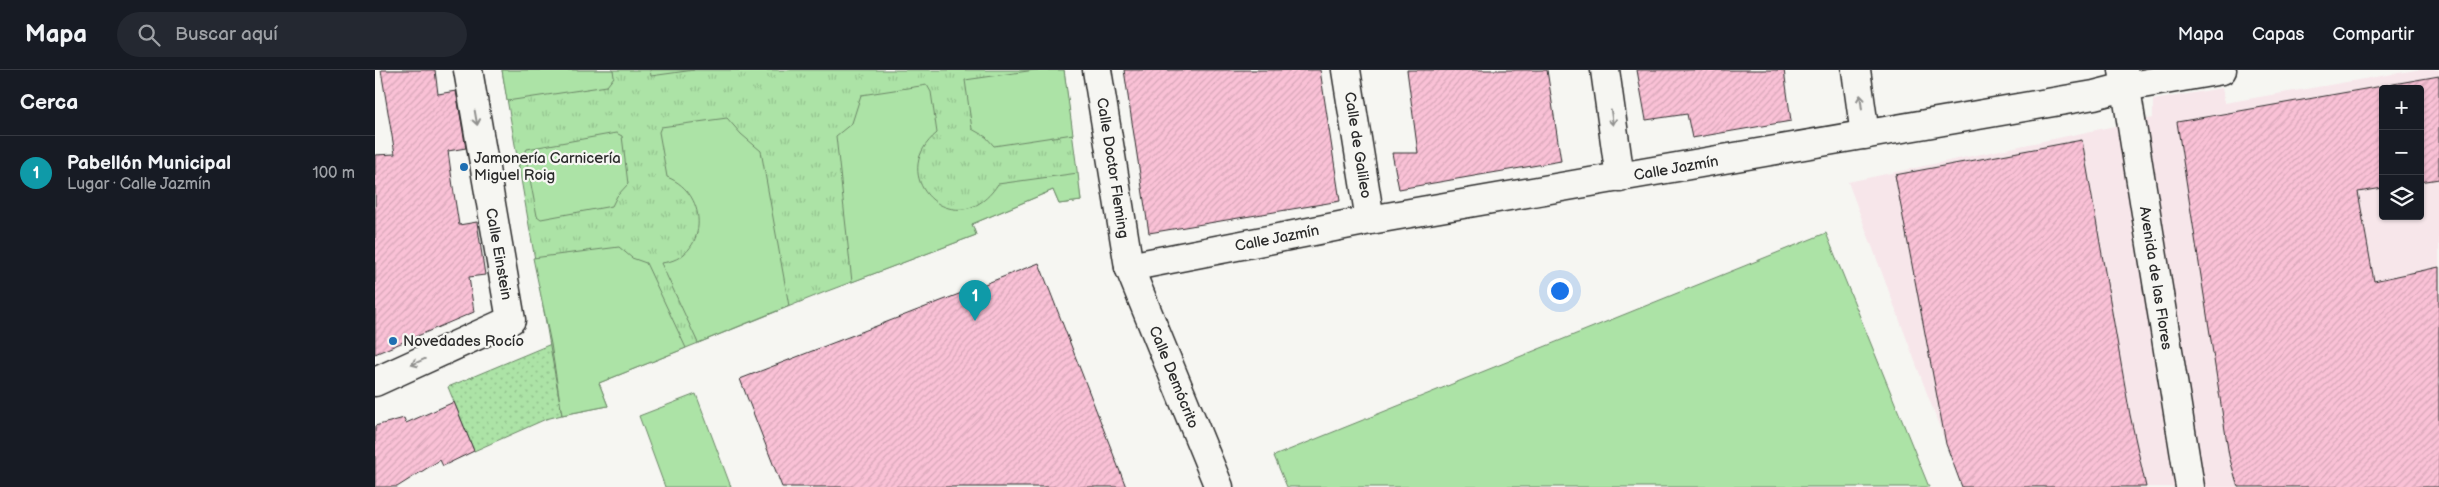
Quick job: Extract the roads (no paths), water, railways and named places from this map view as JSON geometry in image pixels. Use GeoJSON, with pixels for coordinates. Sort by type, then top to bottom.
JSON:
{"type":"FeatureCollection","features":[{"type":"Feature","properties":{"kind":"street","name":"Calle Einstein"},"geometry":{"type":"LineString","coordinates":[[375,382],[511,320],[468,70]]}},
{"type":"Feature","properties":{"kind":"street","name":"Calle Doctor Fleming"},"geometry":{"type":"LineString","coordinates":[[1097,70],[1129,267]]}},
{"type":"Feature","properties":{"kind":"street","name":"Calle de Galileo"},"geometry":{"type":"LineString","coordinates":[[1346,70],[1370,220]]}},
{"type":"Feature","properties":{"kind":"street"},"geometry":{"type":"LineString","coordinates":[[1605,70],[1620,178]]}},
{"type":"Feature","properties":{"kind":"street"},"geometry":{"type":"LineString","coordinates":[[1857,70],[1865,135]]}},
{"type":"Feature","properties":{"kind":"street","name":"Calle Jazmín"},"geometry":{"type":"LineString","coordinates":[[1129,267],[1370,220],[2094,95],[2124,78],[2222,70]]}},
{"type":"Feature","properties":{"kind":"street","name":"Avenida de las Flores"},"geometry":{"type":"LineString","coordinates":[[2124,78],[2190,487]]}},
{"type":"Feature","properties":{"kind":"street","name":"Calle Demócrito"},"geometry":{"type":"LineString","coordinates":[[1129,267],[1219,487]]}},
{"type":"Feature","properties":{"kind":"place","name":"Jamonería Carnicería Miguel Roig"},"geometry":{"type":"Point","coordinates":[464,167]}},
{"type":"Feature","properties":{"kind":"place","name":"Pabellón Municipal"},"geometry":{"type":"Point","coordinates":[975,321]}},
{"type":"Feature","properties":{"kind":"place","name":"Novedades Rocío"},"geometry":{"type":"Point","coordinates":[393,341]}}]}
